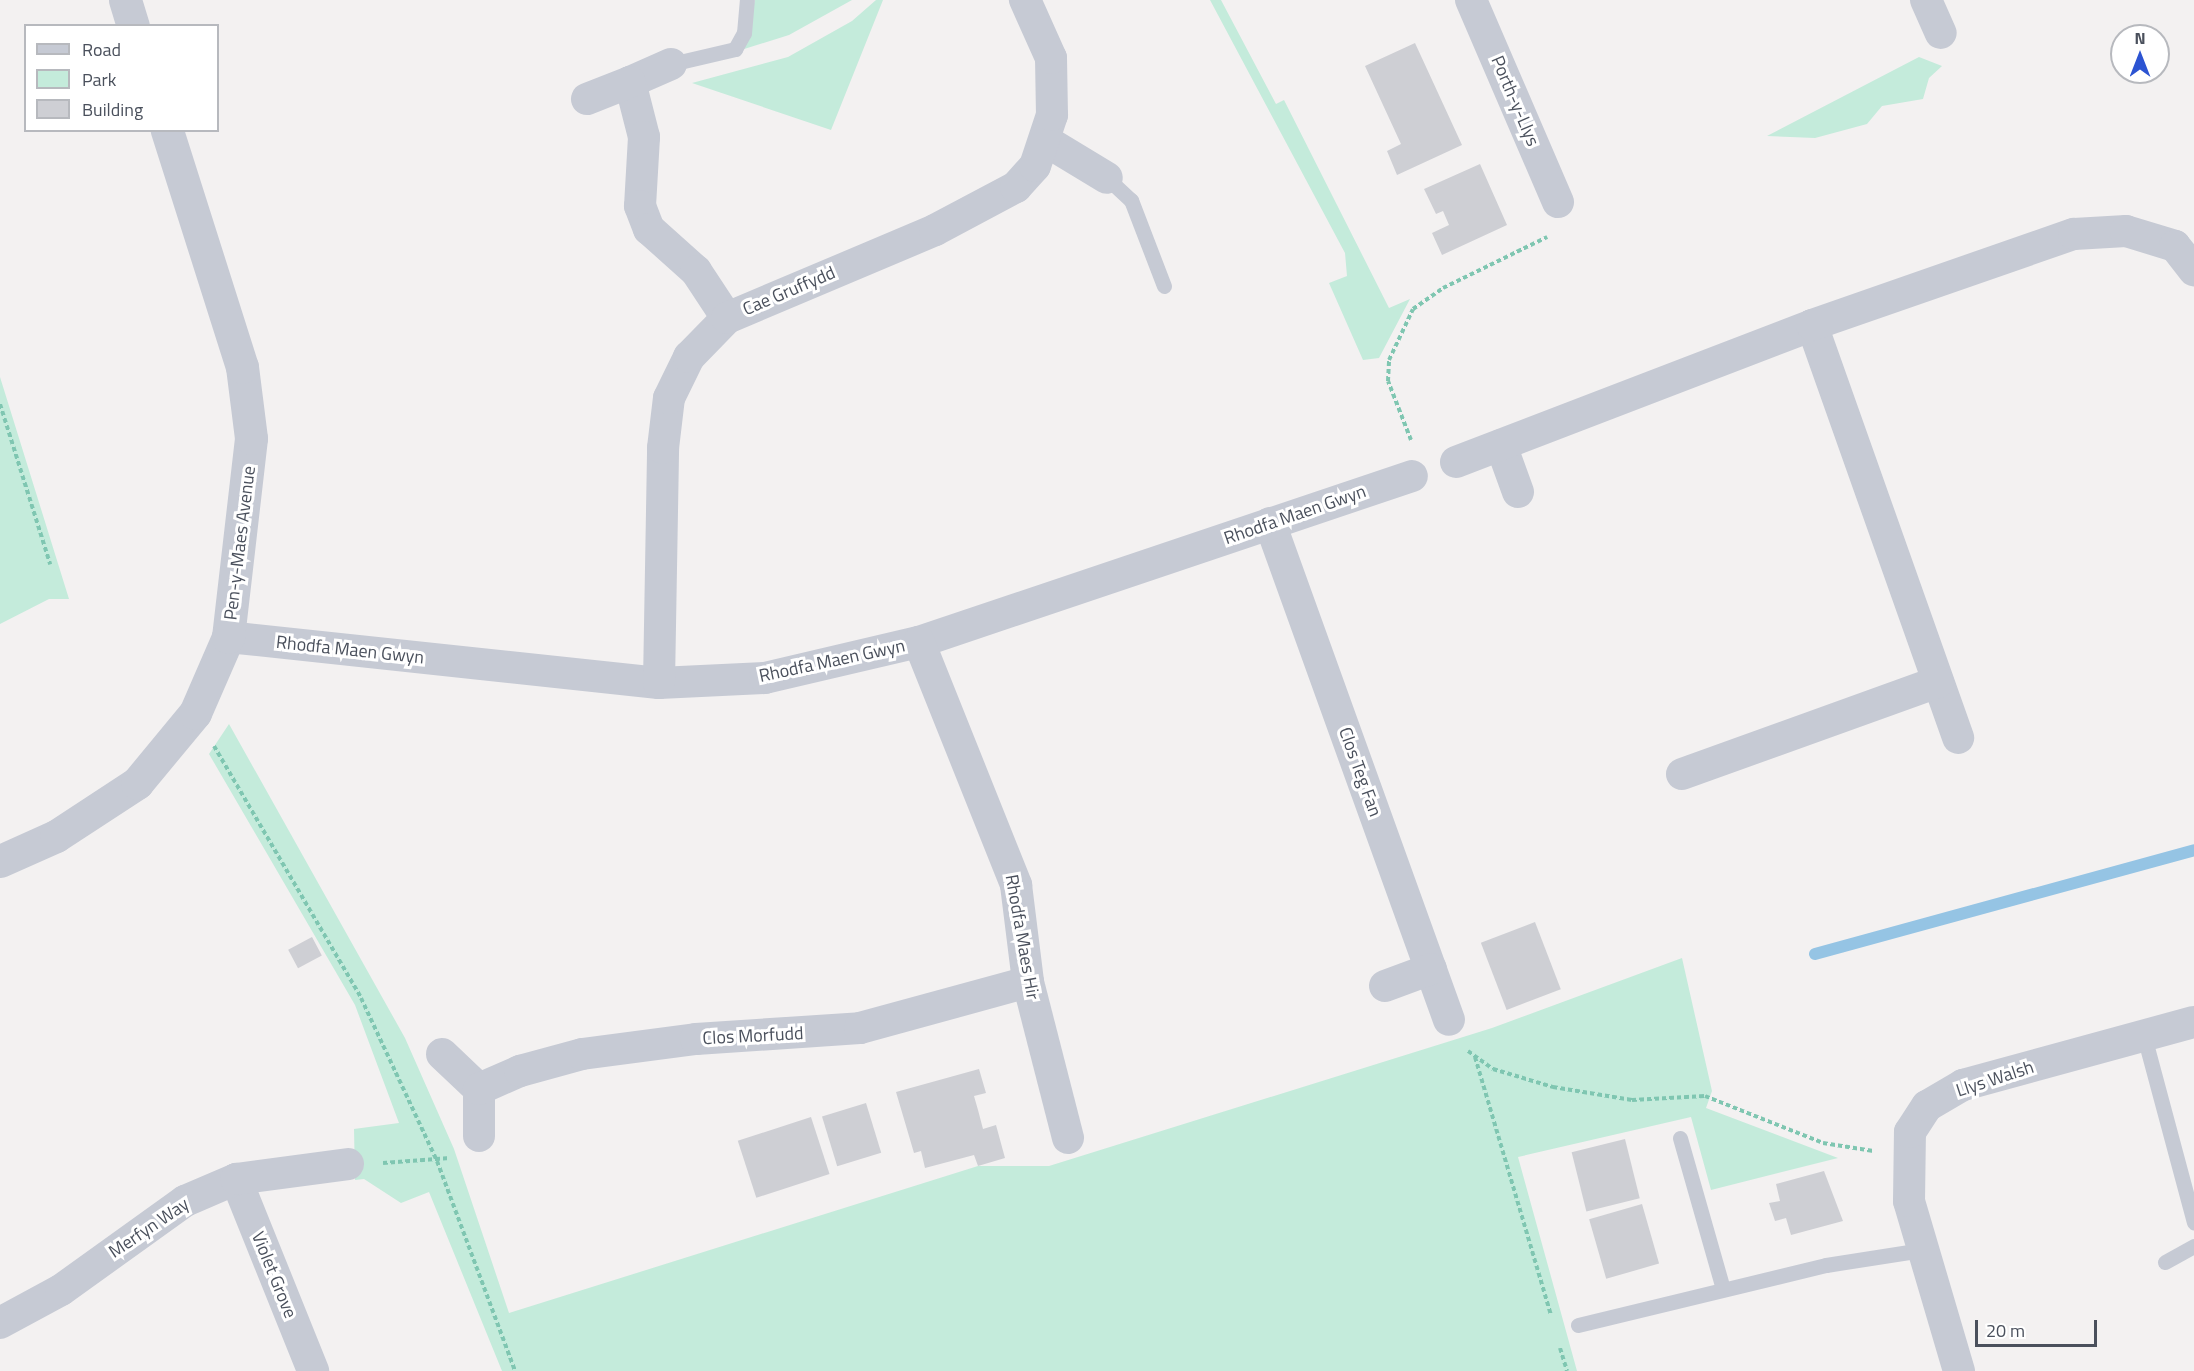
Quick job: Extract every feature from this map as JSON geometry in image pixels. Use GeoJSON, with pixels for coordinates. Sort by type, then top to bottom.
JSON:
{"type":"FeatureCollection","features":[{"type":"Feature","properties":{"kind":"street"},"geometry":{"type":"LineString","coordinates":[[125,0],[132,24]]}},
{"type":"Feature","properties":{"kind":"street","name":"Cae Gruffydd"},"geometry":{"type":"LineString","coordinates":[[659,683],[669,398],[689,357],[727,318],[935,230],[1016,187],[1035,166],[1046,141],[1052,116],[1051,58],[1025,0]]}},
{"type":"Feature","properties":{"kind":"street","name":"Porth-y-Llys"},"geometry":{"type":"LineString","coordinates":[[1472,0],[1558,202]]}},
{"type":"Feature","properties":{"kind":"street"},"geometry":{"type":"LineString","coordinates":[[1926,0],[1941,33]]}},
{"type":"Feature","properties":{"kind":"street"},"geometry":{"type":"LineString","coordinates":[[587,99],[672,64]]}},
{"type":"Feature","properties":{"kind":"street"},"geometry":{"type":"LineString","coordinates":[[630,82],[644,137],[640,206],[649,229],[696,271],[727,318]]}},
{"type":"Feature","properties":{"kind":"street","name":"Pen-y-Maes Avenue"},"geometry":{"type":"LineString","coordinates":[[0,861],[56,836],[137,783],[195,712],[228,637],[251,438],[242,367],[168,132]]}},
{"type":"Feature","properties":{"kind":"street"},"geometry":{"type":"LineString","coordinates":[[1046,141],[1107,178]]}},
{"type":"Feature","properties":{"kind":"street"},"geometry":{"type":"LineString","coordinates":[[1456,462],[1812,326],[2074,234],[2126,231],[2175,246],[2194,270]]}},
{"type":"Feature","properties":{"kind":"street"},"geometry":{"type":"LineString","coordinates":[[1812,326],[1958,738]]}},
{"type":"Feature","properties":{"kind":"street"},"geometry":{"type":"LineString","coordinates":[[1501,445],[1518,492]]}},
{"type":"Feature","properties":{"kind":"street","name":"Rhodfa Maen Gwyn"},"geometry":{"type":"LineString","coordinates":[[228,637],[659,683],[765,678],[919,642],[1412,476]]}},
{"type":"Feature","properties":{"kind":"street","name":"Clos Teg Fan"},"geometry":{"type":"LineString","coordinates":[[1270,523],[1449,1020]]}},
{"type":"Feature","properties":{"kind":"street","name":"Rhodfa Maes Hir"},"geometry":{"type":"LineString","coordinates":[[919,642],[1016,885],[1028,982],[1068,1138]]}},
{"type":"Feature","properties":{"kind":"street"},"geometry":{"type":"LineString","coordinates":[[1682,774],[1938,682]]}},
{"type":"Feature","properties":{"kind":"street"},"geometry":{"type":"LineString","coordinates":[[1385,986],[1431,969]]}},
{"type":"Feature","properties":{"kind":"street","name":"Clos Morfudd"},"geometry":{"type":"LineString","coordinates":[[479,1089],[520,1071],[582,1054],[696,1039],[860,1028],[1028,982]]}},
{"type":"Feature","properties":{"kind":"street","name":"Llys Walsh"},"geometry":{"type":"LineString","coordinates":[[1959,1371],[1922,1250],[1906,1165],[1910,1132],[1927,1106],[1963,1085],[2194,1022]]}},
{"type":"Feature","properties":{"kind":"street"},"geometry":{"type":"LineString","coordinates":[[442,1054],[479,1089],[479,1136]]}},
{"type":"Feature","properties":{"kind":"street","name":"Merfyn Way"},"geometry":{"type":"LineString","coordinates":[[0,1323],[61,1290],[185,1201],[236,1179],[348,1164]]}},
{"type":"Feature","properties":{"kind":"street","name":"Violet Grove"},"geometry":{"type":"LineString","coordinates":[[236,1179],[313,1371]]}},
{"type":"Feature","properties":{"kind":"lane"},"geometry":{"type":"LineString","coordinates":[[672,64],[735,49],[744,33],[747,0]]}},
{"type":"Feature","properties":{"kind":"lane"},"geometry":{"type":"LineString","coordinates":[[1107,178],[1131,200],[1164,286]]}},
{"type":"Feature","properties":{"kind":"lane"},"geometry":{"type":"LineString","coordinates":[[2144,1036],[2194,1222]]}},
{"type":"Feature","properties":{"kind":"lane"},"geometry":{"type":"LineString","coordinates":[[1680,1138],[1723,1289]]}},
{"type":"Feature","properties":{"kind":"lane"},"geometry":{"type":"LineString","coordinates":[[2165,1262],[2194,1246]]}},
{"type":"Feature","properties":{"kind":"lane"},"geometry":{"type":"LineString","coordinates":[[1578,1325],[1723,1289],[1922,1250]]}},
{"type":"Feature","properties":{"kind":"path"},"geometry":{"type":"LineString","coordinates":[[1412,476],[1424,472],[1388,381],[1400,332],[1413,309],[1443,288],[1554,234],[1564,225],[1558,202]]}},
{"type":"Feature","properties":{"kind":"path"},"geometry":{"type":"LineString","coordinates":[[0,404],[50,564]]}},
{"type":"Feature","properties":{"kind":"path"},"geometry":{"type":"LineString","coordinates":[[195,712],[361,998],[437,1161],[515,1371]]}},
{"type":"Feature","properties":{"kind":"path"},"geometry":{"type":"LineString","coordinates":[[1449,1020],[1475,1056],[1492,1069],[1553,1088],[1632,1100],[1705,1096],[1824,1143],[1871,1151],[1906,1165]]}},
{"type":"Feature","properties":{"kind":"path"},"geometry":{"type":"LineString","coordinates":[[1475,1056],[1553,1320]]}},
{"type":"Feature","properties":{"kind":"path"},"geometry":{"type":"LineString","coordinates":[[348,1164],[437,1161]]}},
{"type":"Feature","properties":{"kind":"path"},"geometry":{"type":"LineString","coordinates":[[1558,1341],[1567,1371]]}},
{"type":"Feature","properties":{"kind":"green space"},"geometry":{"type":"Polygon","coordinates":[[[755,0],[852,0],[789,35],[741,50],[755,0]]]}},
{"type":"Feature","properties":{"kind":"green space"},"geometry":{"type":"Polygon","coordinates":[[[876,0],[883,0],[831,130],[692,83],[788,57],[852,21],[876,0]]]}},
{"type":"Feature","properties":{"kind":"green space"},"geometry":{"type":"Polygon","coordinates":[[[1210,0],[1221,0],[1276,104],[1284,100],[1389,308],[1410,299],[1379,358],[1363,360],[1329,283],[1347,276],[1345,253],[1210,0]]]}},
{"type":"Feature","properties":{"kind":"green space"},"geometry":{"type":"Polygon","coordinates":[[[1919,57],[1942,66],[1929,78],[1923,99],[1882,106],[1867,124],[1815,138],[1767,136],[1919,57]]]}},
{"type":"Feature","properties":{"kind":"green space"},"geometry":{"type":"Polygon","coordinates":[[[0,377],[69,599],[49,599],[0,624],[0,377]]]}},
{"type":"Feature","properties":{"kind":"green space"},"geometry":{"type":"Polygon","coordinates":[[[229,724],[405,1038],[454,1149],[509,1313],[978,1166],[1049,1166],[1492,1028],[1682,958],[1712,1091],[1706,1108],[1838,1158],[1711,1190],[1691,1117],[1518,1157],[1577,1371],[502,1371],[429,1192],[401,1203],[364,1179],[355,1180],[354,1129],[399,1123],[355,1005],[209,754],[229,724]]]}},
{"type":"Feature","properties":{"kind":"building"},"geometry":{"type":"Polygon","coordinates":[[[1415,43],[1462,145],[1397,175],[1387,151],[1401,144],[1365,66],[1415,43]]]}},
{"type":"Feature","properties":{"kind":"building"},"geometry":{"type":"Polygon","coordinates":[[[1480,164],[1507,225],[1442,255],[1432,233],[1449,225],[1443,211],[1436,214],[1424,189],[1480,164]]]}},
{"type":"Feature","properties":{"kind":"building"},"geometry":{"type":"Polygon","coordinates":[[[1535,922],[1561,989],[1507,1010],[1481,943],[1535,922]]]}},
{"type":"Feature","properties":{"kind":"building"},"geometry":{"type":"Polygon","coordinates":[[[312,937],[322,956],[298,968],[288,950],[312,937]]]}},
{"type":"Feature","properties":{"kind":"building"},"geometry":{"type":"Polygon","coordinates":[[[979,1069],[986,1093],[974,1096],[983,1129],[996,1125],[1005,1158],[978,1166],[974,1155],[925,1168],[921,1151],[914,1153],[896,1092],[979,1069]]]}},
{"type":"Feature","properties":{"kind":"building"},"geometry":{"type":"Polygon","coordinates":[[[866,1103],[881,1153],[837,1166],[822,1116],[866,1103]]]}},
{"type":"Feature","properties":{"kind":"building"},"geometry":{"type":"Polygon","coordinates":[[[811,1117],[830,1174],[756,1198],[738,1141],[811,1117]]]}},
{"type":"Feature","properties":{"kind":"building"},"geometry":{"type":"Polygon","coordinates":[[[1625,1139],[1640,1198],[1586,1211],[1572,1152],[1625,1139]]]}},
{"type":"Feature","properties":{"kind":"building"},"geometry":{"type":"Polygon","coordinates":[[[1824,1171],[1843,1221],[1791,1235],[1786,1218],[1775,1221],[1769,1203],[1780,1201],[1776,1184],[1824,1171]]]}},
{"type":"Feature","properties":{"kind":"building"},"geometry":{"type":"Polygon","coordinates":[[[1642,1204],[1659,1264],[1606,1279],[1589,1219],[1642,1204]]]}},
{"type":"Feature","properties":{"kind":"waterway"},"geometry":{"type":"LineString","coordinates":[[1815,954],[2194,850]]}}]}
